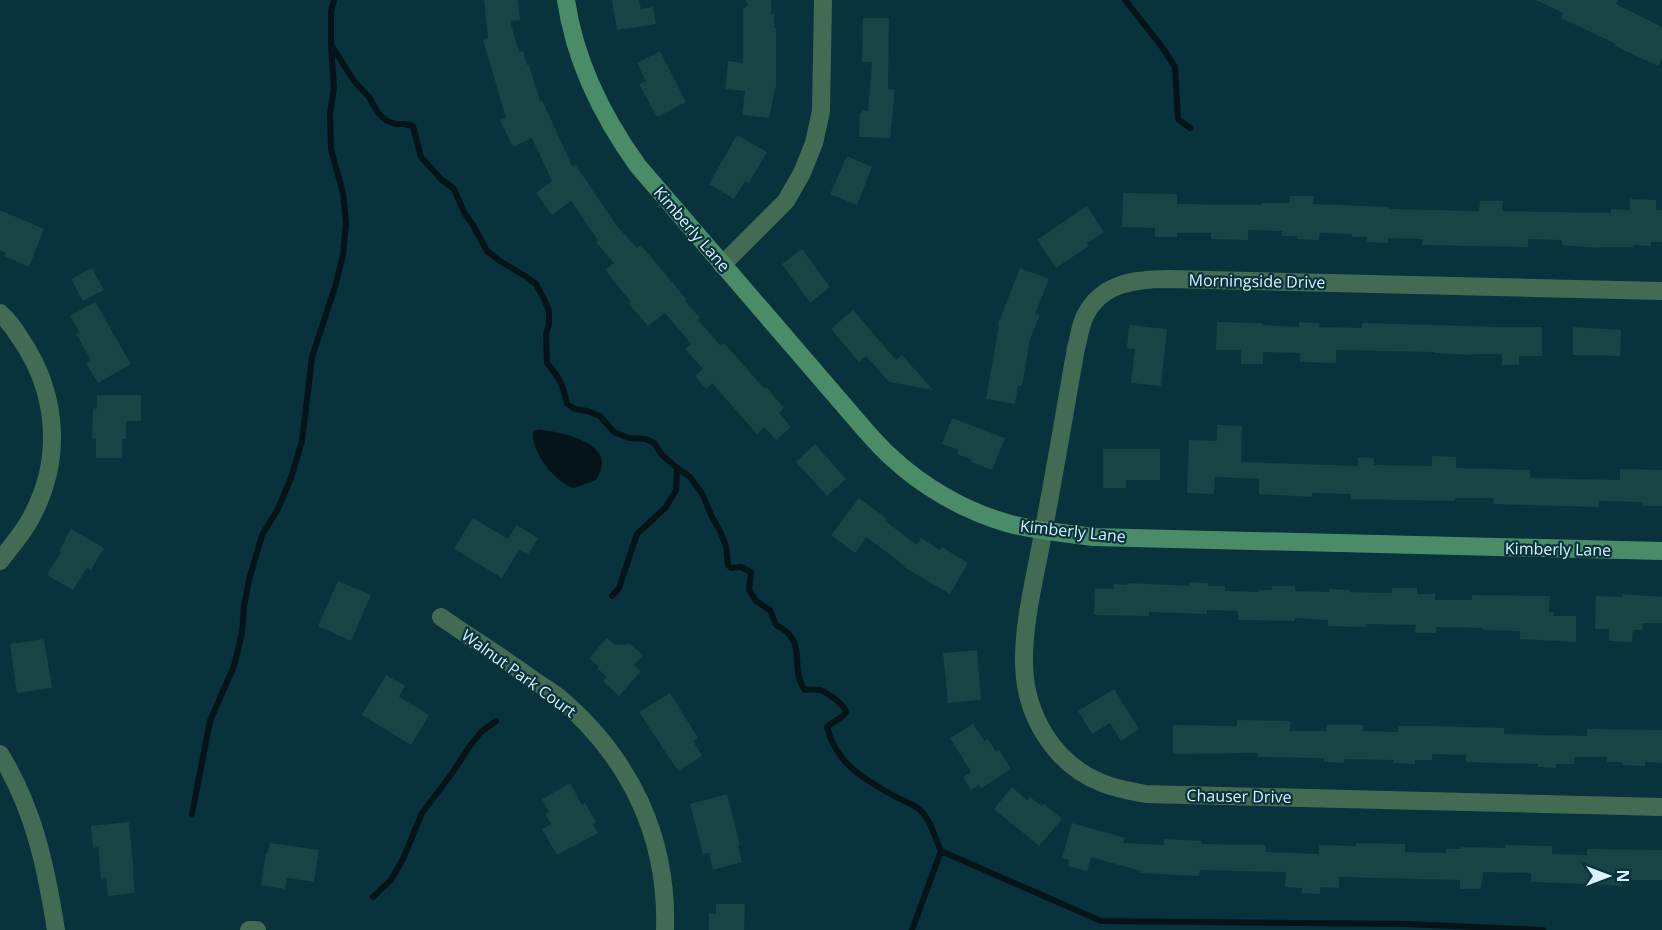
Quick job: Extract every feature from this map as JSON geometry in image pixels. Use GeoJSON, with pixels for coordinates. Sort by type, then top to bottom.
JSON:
{"type":"FeatureCollection","features":[{"type":"Feature","properties":{"kind":"street","name":"Kimberly Lane"},"geometry":{"type":"LineString","coordinates":[[567,0],[576,45],[587,78],[600,108],[638,166],[858,422],[892,458],[945,496],[1006,523],[1044,531],[1093,537],[1662,551]]}},
{"type":"Feature","properties":{"kind":"street"},"geometry":{"type":"LineString","coordinates":[[722,265],[786,201],[802,173],[814,143],[821,111],[823,0]]}},
{"type":"Feature","properties":{"kind":"street","name":"Morningside Drive"},"geometry":{"type":"LineString","coordinates":[[1044,531],[1072,370],[1084,318],[1094,302],[1104,292],[1120,284],[1142,279],[1168,279],[1662,291]]}},
{"type":"Feature","properties":{"kind":"street"},"geometry":{"type":"LineString","coordinates":[[0,313],[8,320],[28,349],[40,373],[49,399],[52,427],[45,486],[34,513],[20,536],[0,561]]}},
{"type":"Feature","properties":{"kind":"street","name":"Chauser Drive"},"geometry":{"type":"LineString","coordinates":[[1044,531],[1026,634],[1025,685],[1030,706],[1047,740],[1061,756],[1081,772],[1101,783],[1146,794],[1662,807]]}},
{"type":"Feature","properties":{"kind":"street","name":"Walnut Park Court"},"geometry":{"type":"LineString","coordinates":[[441,617],[560,699],[588,724],[616,757],[636,792],[652,832],[662,874],[666,913],[665,930]]}},
{"type":"Feature","properties":{"kind":"street"},"geometry":{"type":"LineString","coordinates":[[0,754],[26,804],[40,846],[56,930]]}},
{"type":"Feature","properties":{"kind":"street"},"geometry":{"type":"LineString","coordinates":[[249,930],[257,930]]}},
{"type":"Feature","properties":{"kind":"shaded area"},"geometry":{"type":"Polygon","coordinates":[[[538,430],[565,434],[586,442],[594,448],[600,454],[602,462],[596,480],[574,488],[559,480],[546,466],[536,448],[533,432],[538,430]]]}},
{"type":"Feature","properties":{"kind":"building"},"geometry":{"type":"Polygon","coordinates":[[[484,0],[518,0],[520,20],[510,21],[519,52],[523,51],[540,101],[542,100],[572,166],[575,164],[616,225],[637,248],[641,245],[687,300],[685,301],[700,318],[698,320],[721,346],[724,343],[784,408],[779,413],[791,427],[776,440],[764,427],[757,434],[712,383],[706,389],[695,376],[703,369],[685,349],[691,344],[665,313],[648,326],[629,304],[631,302],[605,270],[614,263],[596,242],[598,240],[571,201],[552,215],[536,193],[552,181],[532,138],[513,147],[500,120],[506,118],[483,40],[488,38],[484,0]]]}},
{"type":"Feature","properties":{"kind":"building"},"geometry":{"type":"Polygon","coordinates":[[[612,0],[639,0],[641,9],[653,7],[656,24],[617,30],[612,0]]]}},
{"type":"Feature","properties":{"kind":"building"},"geometry":{"type":"Polygon","coordinates":[[[746,0],[771,0],[771,14],[774,14],[776,85],[769,118],[742,115],[745,91],[725,89],[728,61],[743,63],[743,9],[748,6],[746,0]]]}},
{"type":"Feature","properties":{"kind":"building"},"geometry":{"type":"Polygon","coordinates":[[[1536,0],[1618,0],[1616,4],[1662,27],[1662,58],[1658,66],[1561,18],[1563,13],[1536,0]]]}},
{"type":"Feature","properties":{"kind":"building"},"geometry":{"type":"Polygon","coordinates":[[[863,18],[889,18],[888,89],[895,90],[890,138],[859,137],[860,113],[862,110],[868,111],[872,62],[862,62],[863,18]]]}},
{"type":"Feature","properties":{"kind":"building"},"geometry":{"type":"Polygon","coordinates":[[[660,51],[686,102],[657,117],[639,84],[646,81],[637,63],[660,51]]]}},
{"type":"Feature","properties":{"kind":"building"},"geometry":{"type":"Polygon","coordinates":[[[737,135],[767,152],[749,183],[745,181],[734,199],[709,184],[737,135]]]}},
{"type":"Feature","properties":{"kind":"building"},"geometry":{"type":"Polygon","coordinates":[[[847,156],[872,167],[857,205],[830,194],[847,156]]]}},
{"type":"Feature","properties":{"kind":"building"},"geometry":{"type":"Polygon","coordinates":[[[1123,193],[1177,194],[1177,204],[1261,205],[1261,203],[1290,203],[1290,196],[1314,196],[1313,204],[1389,207],[1389,209],[1479,211],[1480,201],[1503,201],[1502,211],[1611,213],[1611,209],[1630,210],[1630,199],[1656,200],[1656,210],[1662,210],[1662,242],[1651,242],[1651,246],[1599,248],[1562,245],[1562,240],[1528,239],[1528,247],[1422,245],[1423,239],[1388,238],[1388,243],[1367,242],[1367,237],[1352,237],[1352,234],[1320,233],[1319,240],[1297,239],[1297,236],[1282,236],[1282,231],[1248,230],[1248,240],[1211,239],[1211,233],[1177,233],[1177,237],[1155,237],[1155,228],[1122,227],[1123,193]]]}},
{"type":"Feature","properties":{"kind":"building"},"geometry":{"type":"Polygon","coordinates":[[[1087,206],[1104,232],[1087,243],[1089,246],[1056,268],[1037,240],[1087,206]]]}},
{"type":"Feature","properties":{"kind":"building"},"geometry":{"type":"Polygon","coordinates":[[[0,210],[44,229],[29,267],[4,256],[6,253],[0,251],[0,210]]]}},
{"type":"Feature","properties":{"kind":"building"},"geometry":{"type":"Polygon","coordinates":[[[802,249],[830,287],[810,303],[782,264],[802,249]]]}},
{"type":"Feature","properties":{"kind":"building"},"geometry":{"type":"Polygon","coordinates":[[[92,268],[104,290],[83,301],[71,279],[92,268]]]}},
{"type":"Feature","properties":{"kind":"building"},"geometry":{"type":"Polygon","coordinates":[[[1020,268],[1049,279],[1035,314],[1040,315],[1030,339],[1022,386],[1018,385],[1015,404],[986,399],[998,324],[1020,268]]]}},
{"type":"Feature","properties":{"kind":"building"},"geometry":{"type":"Polygon","coordinates":[[[95,302],[131,364],[98,383],[86,363],[91,360],[76,334],[80,333],[70,316],[95,302]]]}},
{"type":"Feature","properties":{"kind":"building"},"geometry":{"type":"Polygon","coordinates":[[[853,310],[896,360],[902,355],[933,390],[889,382],[866,356],[859,362],[831,329],[853,310]]]}},
{"type":"Feature","properties":{"kind":"building"},"geometry":{"type":"Polygon","coordinates":[[[1217,322],[1263,323],[1263,325],[1299,327],[1299,322],[1320,323],[1319,327],[1362,328],[1362,323],[1542,327],[1542,356],[1519,356],[1519,365],[1502,365],[1502,354],[1336,350],[1336,363],[1300,362],[1300,353],[1263,352],[1263,364],[1241,364],[1241,350],[1216,350],[1217,322]]]}},
{"type":"Feature","properties":{"kind":"building"},"geometry":{"type":"Polygon","coordinates":[[[1129,325],[1167,329],[1161,386],[1131,383],[1135,349],[1127,348],[1129,325]]]}},
{"type":"Feature","properties":{"kind":"building"},"geometry":{"type":"Polygon","coordinates":[[[1573,327],[1621,330],[1620,356],[1573,355],[1573,327]]]}},
{"type":"Feature","properties":{"kind":"building"},"geometry":{"type":"Polygon","coordinates":[[[97,395],[141,395],[141,421],[126,421],[126,439],[122,439],[122,458],[96,458],[96,438],[92,438],[93,408],[97,409],[97,395]]]}},
{"type":"Feature","properties":{"kind":"building"},"geometry":{"type":"Polygon","coordinates":[[[952,418],[1005,438],[992,470],[971,462],[972,460],[957,454],[959,450],[942,444],[952,418]]]}},
{"type":"Feature","properties":{"kind":"building"},"geometry":{"type":"Polygon","coordinates":[[[1217,425],[1242,426],[1241,462],[1358,466],[1358,457],[1374,458],[1374,465],[1432,466],[1432,456],[1456,457],[1456,468],[1530,470],[1530,478],[1620,480],[1620,469],[1662,470],[1662,506],[1643,506],[1643,502],[1599,501],[1599,507],[1493,504],[1494,498],[1455,498],[1455,501],[1351,499],[1351,494],[1312,493],[1312,497],[1259,494],[1259,479],[1215,477],[1214,494],[1187,493],[1189,440],[1217,441],[1217,425]]]}},
{"type":"Feature","properties":{"kind":"building"},"geometry":{"type":"Polygon","coordinates":[[[815,444],[846,479],[827,496],[796,462],[815,444]]]}},
{"type":"Feature","properties":{"kind":"building"},"geometry":{"type":"Polygon","coordinates":[[[1103,449],[1160,449],[1160,480],[1126,480],[1126,488],[1103,488],[1103,449]]]}},
{"type":"Feature","properties":{"kind":"building"},"geometry":{"type":"Polygon","coordinates":[[[859,498],[917,545],[921,538],[940,550],[942,547],[968,563],[950,594],[904,567],[866,537],[855,553],[831,535],[859,498]]]}},
{"type":"Feature","properties":{"kind":"building"},"geometry":{"type":"Polygon","coordinates":[[[473,518],[508,539],[517,525],[538,538],[528,555],[519,550],[502,578],[454,549],[473,518]]]}},
{"type":"Feature","properties":{"kind":"building"},"geometry":{"type":"Polygon","coordinates":[[[71,529],[104,548],[91,570],[87,567],[73,590],[47,575],[71,529]]]}},
{"type":"Feature","properties":{"kind":"building"},"geometry":{"type":"Polygon","coordinates":[[[338,581],[371,595],[351,641],[318,626],[338,581]]]}},
{"type":"Feature","properties":{"kind":"building"},"geometry":{"type":"Polygon","coordinates":[[[1189,582],[1208,583],[1208,586],[1225,586],[1225,591],[1259,592],[1259,590],[1272,590],[1272,586],[1295,586],[1295,591],[1329,592],[1329,589],[1381,593],[1392,593],[1392,588],[1417,588],[1417,594],[1435,594],[1435,600],[1472,600],[1472,595],[1550,596],[1549,612],[1554,612],[1554,616],[1576,616],[1576,642],[1520,639],[1520,631],[1483,630],[1483,628],[1436,627],[1436,633],[1415,633],[1416,625],[1328,626],[1328,620],[1295,618],[1295,621],[1238,620],[1238,611],[1207,610],[1207,614],[1149,612],[1149,616],[1094,615],[1095,589],[1113,589],[1114,584],[1127,585],[1127,583],[1189,586],[1189,582]]]}},
{"type":"Feature","properties":{"kind":"building"},"geometry":{"type":"Polygon","coordinates":[[[1622,594],[1662,597],[1662,623],[1643,623],[1642,630],[1633,630],[1632,642],[1609,641],[1609,629],[1595,629],[1596,596],[1622,597],[1622,594]]]}},
{"type":"Feature","properties":{"kind":"building"},"geometry":{"type":"Polygon","coordinates":[[[607,638],[615,645],[630,644],[643,655],[634,665],[641,671],[619,696],[603,681],[607,677],[589,658],[607,638]]]}},
{"type":"Feature","properties":{"kind":"building"},"geometry":{"type":"Polygon","coordinates":[[[44,639],[52,688],[17,693],[10,644],[44,639]]]}},
{"type":"Feature","properties":{"kind":"building"},"geometry":{"type":"Polygon","coordinates":[[[977,650],[981,700],[948,703],[943,653],[977,650]]]}},
{"type":"Feature","properties":{"kind":"building"},"geometry":{"type":"Polygon","coordinates":[[[386,675],[405,686],[399,697],[429,715],[411,745],[362,715],[386,675]]]}},
{"type":"Feature","properties":{"kind":"building"},"geometry":{"type":"Polygon","coordinates":[[[1114,689],[1139,729],[1121,741],[1110,723],[1092,734],[1078,711],[1114,689]]]}},
{"type":"Feature","properties":{"kind":"building"},"geometry":{"type":"Polygon","coordinates":[[[670,693],[698,738],[693,741],[702,756],[678,771],[639,712],[670,693]]]}},
{"type":"Feature","properties":{"kind":"building"},"geometry":{"type":"Polygon","coordinates":[[[1237,720],[1290,721],[1290,731],[1326,731],[1327,725],[1363,725],[1363,731],[1398,732],[1398,726],[1504,728],[1504,734],[1587,736],[1587,729],[1662,730],[1662,763],[1645,762],[1645,766],[1622,765],[1622,762],[1607,762],[1607,757],[1574,757],[1574,764],[1556,764],[1556,768],[1538,767],[1538,764],[1466,762],[1466,755],[1432,754],[1432,760],[1415,760],[1415,764],[1394,763],[1394,760],[1344,759],[1344,763],[1324,762],[1324,758],[1258,757],[1258,753],[1173,754],[1173,725],[1237,726],[1237,720]]]}},
{"type":"Feature","properties":{"kind":"building"},"geometry":{"type":"Polygon","coordinates":[[[973,724],[984,741],[988,739],[996,752],[999,750],[1011,769],[981,788],[979,785],[971,790],[963,777],[971,772],[950,738],[973,724]]]}},
{"type":"Feature","properties":{"kind":"building"},"geometry":{"type":"Polygon","coordinates":[[[570,783],[582,805],[585,803],[596,822],[593,824],[598,833],[557,855],[542,829],[551,824],[545,814],[549,812],[542,799],[570,783]]]}},
{"type":"Feature","properties":{"kind":"building"},"geometry":{"type":"Polygon","coordinates":[[[1012,787],[1027,800],[1030,797],[1042,806],[1044,804],[1062,819],[1039,846],[994,809],[1012,787]]]}},
{"type":"Feature","properties":{"kind":"building"},"geometry":{"type":"Polygon","coordinates":[[[727,794],[742,862],[713,870],[709,853],[703,854],[690,804],[727,794]]]}},
{"type":"Feature","properties":{"kind":"building"},"geometry":{"type":"Polygon","coordinates":[[[129,822],[135,893],[108,896],[106,877],[101,878],[98,847],[93,848],[91,826],[129,822]]]}},
{"type":"Feature","properties":{"kind":"building"},"geometry":{"type":"Polygon","coordinates":[[[1072,823],[1125,838],[1123,843],[1164,845],[1164,839],[1201,841],[1201,844],[1266,845],[1266,852],[1319,854],[1319,845],[1356,846],[1356,843],[1405,844],[1405,852],[1446,853],[1446,849],[1505,848],[1505,845],[1552,846],[1552,854],[1587,855],[1587,849],[1662,850],[1662,880],[1622,880],[1622,886],[1531,882],[1531,873],[1483,872],[1481,889],[1460,889],[1460,880],[1339,877],[1339,888],[1320,887],[1320,894],[1302,893],[1302,888],[1285,887],[1286,872],[1200,870],[1199,876],[1141,873],[1141,871],[1091,857],[1087,871],[1068,866],[1069,860],[1062,858],[1072,823]]]}},
{"type":"Feature","properties":{"kind":"building"},"geometry":{"type":"Polygon","coordinates":[[[270,843],[319,850],[314,882],[287,878],[285,889],[261,885],[266,853],[268,853],[270,843]]]}},
{"type":"Feature","properties":{"kind":"building"},"geometry":{"type":"Polygon","coordinates":[[[716,904],[745,904],[744,930],[709,930],[709,914],[716,914],[716,904]]]}},
{"type":"Feature","properties":{"kind":"waterway"},"geometry":{"type":"LineString","coordinates":[[334,0],[331,12],[331,44],[354,81],[369,97],[378,113],[387,121],[413,126],[421,157],[441,179],[454,189],[465,214],[487,251],[536,284],[549,311],[546,334],[547,363],[560,382],[567,404],[575,409],[600,416],[614,432],[629,438],[646,439],[654,443],[662,455],[690,477],[703,495],[720,531],[726,546],[728,565],[731,568],[741,567],[751,572],[749,590],[756,601],[770,610],[776,625],[786,631],[792,639],[796,647],[800,682],[805,690],[823,691],[845,709],[846,712],[827,727],[837,751],[844,761],[862,777],[920,810],[930,824],[941,851],[1101,921],[1407,924],[1543,930]]}},
{"type":"Feature","properties":{"kind":"waterway"},"geometry":{"type":"LineString","coordinates":[[1125,0],[1175,67],[1178,119],[1190,128]]}},
{"type":"Feature","properties":{"kind":"waterway"},"geometry":{"type":"LineString","coordinates":[[192,814],[210,721],[234,666],[242,633],[249,580],[262,535],[278,509],[291,478],[302,441],[312,357],[343,255],[346,222],[343,193],[331,149],[330,114],[334,88],[331,46]]}},
{"type":"Feature","properties":{"kind":"waterway"},"geometry":{"type":"LineString","coordinates":[[612,596],[619,588],[637,534],[666,507],[676,490],[677,468]]}},
{"type":"Feature","properties":{"kind":"waterway"},"geometry":{"type":"LineString","coordinates":[[373,897],[391,880],[403,859],[422,813],[481,732],[496,721]]}},
{"type":"Feature","properties":{"kind":"waterway"},"geometry":{"type":"LineString","coordinates":[[912,930],[941,851]]}}]}
